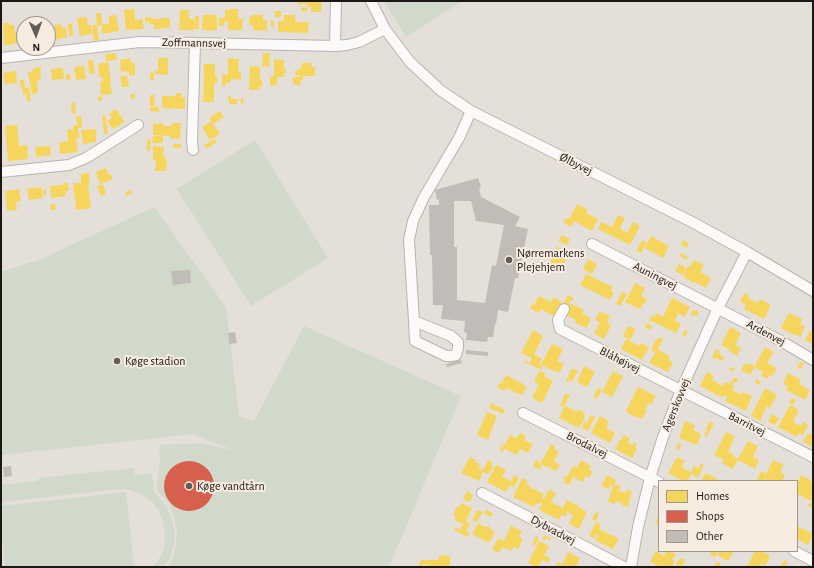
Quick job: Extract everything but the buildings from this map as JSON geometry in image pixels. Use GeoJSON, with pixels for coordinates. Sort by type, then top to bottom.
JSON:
{"type":"FeatureCollection","features":[{"type":"Feature","properties":{"kind":"street"},"geometry":{"type":"LineString","coordinates":[[334,46],[336,1]]}},
{"type":"Feature","properties":{"kind":"street","name":"Ølbyvej"},"geometry":{"type":"LineString","coordinates":[[370,1],[385,29],[410,62],[440,90],[471,111],[692,222],[747,252],[813,292]]}},
{"type":"Feature","properties":{"kind":"street","name":"Zoffmannsvej"},"geometry":{"type":"LineString","coordinates":[[1,58],[140,42],[334,46],[359,42],[385,29]]}},
{"type":"Feature","properties":{"kind":"street"},"geometry":{"type":"LineString","coordinates":[[193,150],[195,43]]}},
{"type":"Feature","properties":{"kind":"street"},"geometry":{"type":"LineString","coordinates":[[414,321],[451,336],[458,342],[456,355],[446,356],[415,341],[409,240],[413,221],[424,197],[459,138],[471,111]]}},
{"type":"Feature","properties":{"kind":"street"},"geometry":{"type":"LineString","coordinates":[[1,172],[69,165],[86,158],[138,125]]}},
{"type":"Feature","properties":{"kind":"street","name":"Auningvej"},"geometry":{"type":"LineString","coordinates":[[592,244],[718,308]]}},
{"type":"Feature","properties":{"kind":"street","name":"Agerskovvej"},"geometry":{"type":"LineString","coordinates":[[631,567],[638,527],[655,480],[663,437],[681,390],[718,308],[747,252]]}},
{"type":"Feature","properties":{"kind":"street","name":"Ardenvej"},"geometry":{"type":"LineString","coordinates":[[718,308],[781,341],[813,360]]}},
{"type":"Feature","properties":{"kind":"street","name":"Blåhøjvej"},"geometry":{"type":"LineString","coordinates":[[564,309],[558,320],[560,329],[681,390]]}},
{"type":"Feature","properties":{"kind":"street","name":"Barritvej"},"geometry":{"type":"LineString","coordinates":[[681,390],[813,457]]}},
{"type":"Feature","properties":{"kind":"street","name":"Brodalvej"},"geometry":{"type":"LineString","coordinates":[[523,413],[655,480]]}},
{"type":"Feature","properties":{"kind":"street","name":"Dybvadvej"},"geometry":{"type":"LineString","coordinates":[[482,493],[624,567]]}},
{"type":"Feature","properties":{"kind":"street"},"geometry":{"type":"LineString","coordinates":[[796,552],[813,561]]}},
{"type":"Feature","properties":{"kind":"green space"},"geometry":{"type":"Polygon","coordinates":[[[384,1],[462,1],[406,37],[384,1]]]}},
{"type":"Feature","properties":{"kind":"green space"},"geometry":{"type":"Polygon","coordinates":[[[255,140],[328,258],[251,306],[177,189],[255,140]]]}},
{"type":"Feature","properties":{"kind":"green space","name":"Køge stadion"},"geometry":{"type":"Polygon","coordinates":[[[154,207],[226,307],[239,416],[254,421],[304,326],[461,396],[389,567],[168,567],[175,552],[177,533],[174,516],[168,503],[157,490],[160,459],[159,445],[201,443],[236,451],[192,434],[1,455],[1,272],[41,259],[154,207]]]}},
{"type":"Feature","properties":{"kind":"green space"},"geometry":{"type":"Polygon","coordinates":[[[134,468],[135,475],[152,473],[154,491],[166,506],[172,519],[175,535],[174,544],[169,560],[164,567],[153,567],[161,556],[164,548],[165,535],[163,522],[159,511],[153,503],[138,493],[127,489],[118,489],[1,502],[1,485],[38,481],[39,478],[134,468]]]}},
{"type":"Feature","properties":{"kind":"green space"},"geometry":{"type":"Polygon","coordinates":[[[126,492],[134,567],[5,567],[1,526],[1,506],[126,492]]]}},
{"type":"Feature","properties":{"kind":"place","name":"Nørremarkens Plejehjem"},"geometry":{"type":"Point","coordinates":[509,260]}},
{"type":"Feature","properties":{"kind":"place","name":"Køge stadion"},"geometry":{"type":"Point","coordinates":[117,361]}},
{"type":"Feature","properties":{"kind":"place","name":"Køge vandtårn"},"geometry":{"type":"Point","coordinates":[189,486]}}]}
